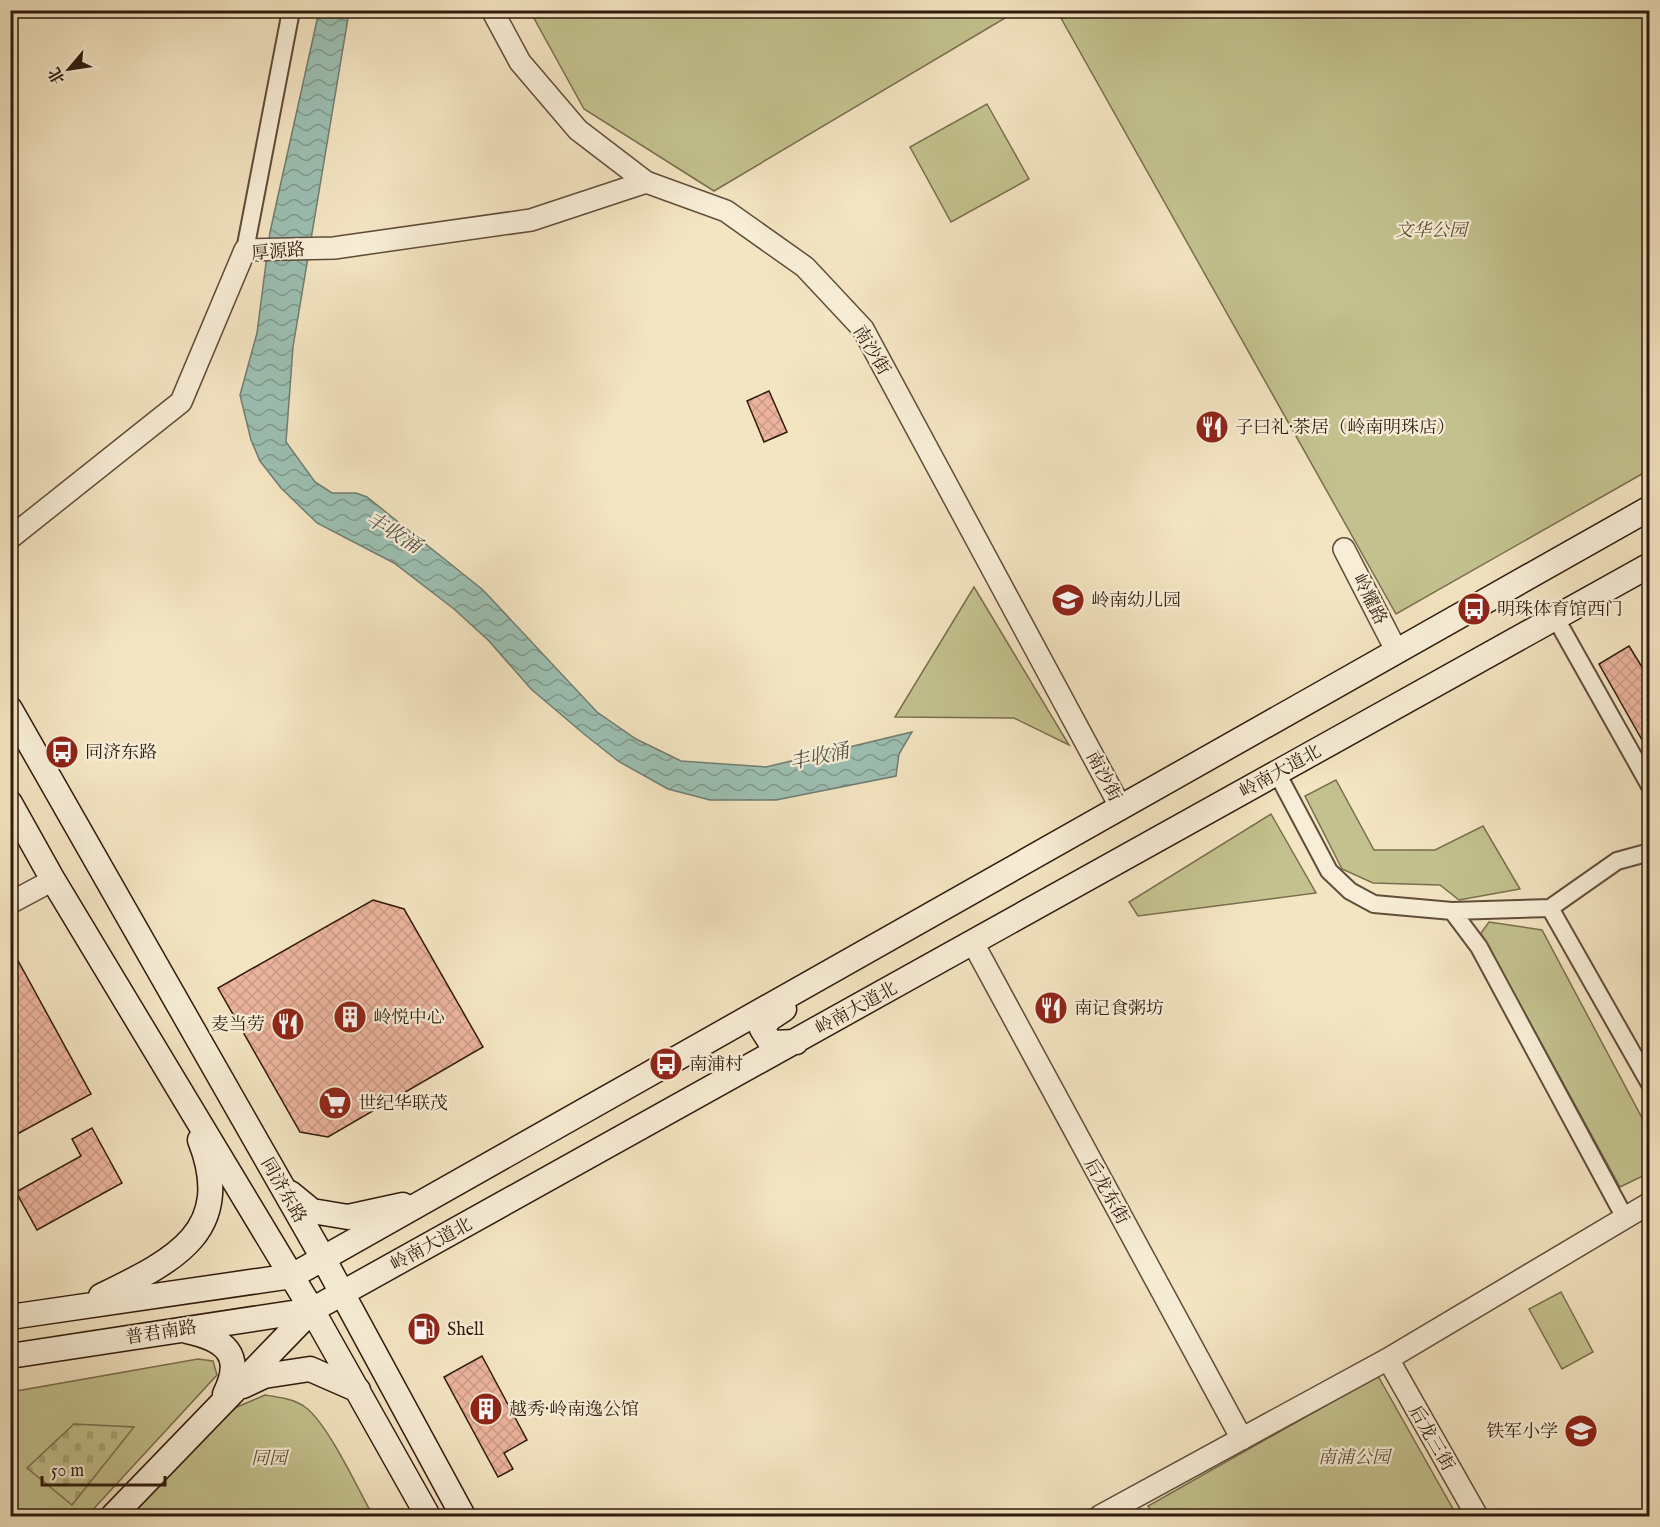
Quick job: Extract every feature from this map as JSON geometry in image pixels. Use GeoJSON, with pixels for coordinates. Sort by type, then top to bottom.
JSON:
{"type":"FeatureCollection","features":[{"type":"Feature","properties":{"kind":"main road"},"geometry":{"type":"LineString","coordinates":[[292,1276],[1650,508]]}},
{"type":"Feature","properties":{"kind":"main road","name":"岭南大道北"},"geometry":{"type":"LineString","coordinates":[[112,1516],[223,1399],[312,1310],[1650,565]]}},
{"type":"Feature","properties":{"kind":"main road","name":"同济东路"},"geometry":{"type":"LineString","coordinates":[[10,709],[323,1258],[463,1516]]}},
{"type":"Feature","properties":{"kind":"main road","name":"同济东路"},"geometry":{"type":"LineString","coordinates":[[10,802],[54,880],[312,1310],[428,1516]]}},
{"type":"Feature","properties":{"kind":"main road"},"geometry":{"type":"LineString","coordinates":[[796,1042],[771,1043],[762,1029],[769,1019],[824,988],[842,965]]}},
{"type":"Feature","properties":{"kind":"main road"},"geometry":{"type":"LineString","coordinates":[[80,1307],[174,1257],[196,1234],[204,1218],[212,1201],[206,1156],[181,1093]]}},
{"type":"Feature","properties":{"kind":"main road"},"geometry":{"type":"LineString","coordinates":[[283,1188],[312,1210],[348,1216],[426,1200]]}},
{"type":"Feature","properties":{"kind":"main road","name":"普君南路"},"geometry":{"type":"LineString","coordinates":[[10,1317],[292,1276]]}},
{"type":"Feature","properties":{"kind":"main road","name":"普君南路"},"geometry":{"type":"LineString","coordinates":[[10,1356],[312,1310]]}},
{"type":"Feature","properties":{"kind":"main road"},"geometry":{"type":"LineString","coordinates":[[178,1329],[211,1336],[223,1344],[230,1353],[234,1362],[232,1377],[223,1399]]}},
{"type":"Feature","properties":{"kind":"main road"},"geometry":{"type":"LineString","coordinates":[[223,1399],[264,1376],[310,1369],[358,1390]]}},
{"type":"Feature","properties":{"kind":"street","name":"南沙街"},"geometry":{"type":"LineString","coordinates":[[492,10],[520,62],[578,130],[646,182],[726,211],[805,267],[863,329],[1121,808]]}},
{"type":"Feature","properties":{"kind":"street"},"geometry":{"type":"LineString","coordinates":[[244,250],[290,16]]}},
{"type":"Feature","properties":{"kind":"street","name":"厚源路"},"geometry":{"type":"LineString","coordinates":[[10,538],[181,402],[244,250],[334,249],[531,220],[646,182]]}},
{"type":"Feature","properties":{"kind":"street","name":"岭耀路"},"geometry":{"type":"LineString","coordinates":[[1344,549],[1396,650]]}},
{"type":"Feature","properties":{"kind":"street"},"geometry":{"type":"LineString","coordinates":[[1555,617],[1650,786]]}},
{"type":"Feature","properties":{"kind":"street"},"geometry":{"type":"LineString","coordinates":[[1277,773],[1329,871],[1350,891],[1374,904],[1452,911],[1550,908],[1617,861],[1650,852]]}},
{"type":"Feature","properties":{"kind":"street"},"geometry":{"type":"LineString","coordinates":[[10,903],[54,880]]}},
{"type":"Feature","properties":{"kind":"street"},"geometry":{"type":"LineString","coordinates":[[1550,908],[1650,1084]]}},
{"type":"Feature","properties":{"kind":"street"},"geometry":{"type":"LineString","coordinates":[[1452,911],[1479,947],[1625,1218]]}},
{"type":"Feature","properties":{"kind":"street","name":"后龙东街"},"geometry":{"type":"LineString","coordinates":[[973,943],[1242,1439]]}},
{"type":"Feature","properties":{"kind":"street"},"geometry":{"type":"LineString","coordinates":[[1100,1516],[1135,1508],[1242,1439],[1388,1359],[1650,1203]]}},
{"type":"Feature","properties":{"kind":"street","name":"后龙三街"},"geometry":{"type":"LineString","coordinates":[[1388,1359],[1477,1516]]}},
{"type":"Feature","properties":{"kind":"green space"},"geometry":{"type":"Polygon","coordinates":[[[530,11],[1017,11],[714,191],[584,109],[530,11]]]}},
{"type":"Feature","properties":{"kind":"green space","name":"文华公园"},"geometry":{"type":"Polygon","coordinates":[[[1057,11],[1649,11],[1649,470],[1396,614],[1057,11]]]}},
{"type":"Feature","properties":{"kind":"green space"},"geometry":{"type":"Polygon","coordinates":[[[987,104],[1029,179],[951,222],[910,147],[987,104]]]}},
{"type":"Feature","properties":{"kind":"green space"},"geometry":{"type":"Polygon","coordinates":[[[974,587],[1069,745],[1014,718],[895,717],[974,587]]]}},
{"type":"Feature","properties":{"kind":"green space"},"geometry":{"type":"Polygon","coordinates":[[[1336,780],[1374,850],[1435,850],[1483,826],[1520,889],[1459,900],[1440,885],[1373,883],[1342,869],[1305,796],[1336,780]]]}},
{"type":"Feature","properties":{"kind":"green space"},"geometry":{"type":"Polygon","coordinates":[[[1271,814],[1316,893],[1138,916],[1129,902],[1271,814]]]}},
{"type":"Feature","properties":{"kind":"green space"},"geometry":{"type":"Polygon","coordinates":[[[1489,922],[1542,930],[1649,1131],[1649,1173],[1620,1187],[1481,933],[1489,922]]]}},
{"type":"Feature","properties":{"kind":"green space"},"geometry":{"type":"Polygon","coordinates":[[[1561,1292],[1593,1352],[1562,1369],[1529,1309],[1561,1292]]]}},
{"type":"Feature","properties":{"kind":"green space"},"geometry":{"type":"Polygon","coordinates":[[[198,1359],[213,1361],[217,1375],[87,1516],[11,1516],[11,1392],[198,1359]]]}},
{"type":"Feature","properties":{"kind":"green space","name":"南浦公园"},"geometry":{"type":"Polygon","coordinates":[[[1378,1376],[1457,1516],[1154,1516],[1148,1506],[1378,1376]]]}},
{"type":"Feature","properties":{"kind":"green space","name":"同园"},"geometry":{"type":"Polygon","coordinates":[[[265,1395],[296,1402],[314,1415],[332,1441],[373,1516],[131,1516],[211,1424],[237,1407],[265,1395]]]}},
{"type":"Feature","properties":{"kind":"green space"},"geometry":{"type":"Polygon","coordinates":[[[74,1424],[134,1427],[72,1505],[27,1468],[74,1424]]]}},
{"type":"Feature","properties":{"kind":"water","name":"丰收涌"},"geometry":{"type":"Polygon","coordinates":[[[319,11],[349,12],[293,347],[286,442],[315,482],[332,493],[356,493],[367,497],[483,590],[597,712],[636,739],[681,761],[766,767],[912,732],[899,754],[896,776],[776,800],[710,800],[668,789],[618,761],[584,734],[531,689],[489,641],[454,609],[394,563],[317,523],[281,488],[260,461],[251,440],[240,395],[257,333],[270,232],[319,11]]]}},
{"type":"Feature","properties":{"kind":"building"},"geometry":{"type":"Polygon","coordinates":[[[769,391],[787,432],[764,442],[747,401],[769,391]]]}},
{"type":"Feature","properties":{"kind":"building"},"geometry":{"type":"Polygon","coordinates":[[[1629,646],[1650,680],[1650,754],[1599,664],[1629,646]]]}},
{"type":"Feature","properties":{"kind":"building","name":"岭悦中心"},"geometry":{"type":"Polygon","coordinates":[[[373,900],[404,909],[483,1047],[328,1137],[300,1132],[218,988],[373,900]]]}},
{"type":"Feature","properties":{"kind":"building"},"geometry":{"type":"Polygon","coordinates":[[[10,946],[91,1094],[10,1138],[10,946]]]}},
{"type":"Feature","properties":{"kind":"building"},"geometry":{"type":"Polygon","coordinates":[[[92,1128],[122,1183],[37,1230],[16,1192],[81,1156],[72,1139],[92,1128]]]}},
{"type":"Feature","properties":{"kind":"building","name":"越秀·岭南逸公馆"},"geometry":{"type":"Polygon","coordinates":[[[482,1356],[527,1440],[504,1453],[513,1469],[498,1477],[444,1377],[482,1356]]]}},
{"type":"Feature","properties":{"kind":"place","name":"子曰礼·茶居（岭南明珠店）"},"geometry":{"type":"Point","coordinates":[1212,427]}},
{"type":"Feature","properties":{"kind":"place","name":"岭南幼儿园"},"geometry":{"type":"Point","coordinates":[1068,600]}},
{"type":"Feature","properties":{"kind":"place","name":"明珠体育馆西门"},"geometry":{"type":"Point","coordinates":[1474,609]}},
{"type":"Feature","properties":{"kind":"place","name":"同济东路"},"geometry":{"type":"Point","coordinates":[62,752]}},
{"type":"Feature","properties":{"kind":"place","name":"南记食粥坊"},"geometry":{"type":"Point","coordinates":[1051,1008]}},
{"type":"Feature","properties":{"kind":"place","name":"岭悦中心"},"geometry":{"type":"Point","coordinates":[350,1017]}},
{"type":"Feature","properties":{"kind":"place","name":"麦当劳"},"geometry":{"type":"Point","coordinates":[288,1024]}},
{"type":"Feature","properties":{"kind":"place","name":"南浦村"},"geometry":{"type":"Point","coordinates":[666,1064]}},
{"type":"Feature","properties":{"kind":"place","name":"世纪华联茂"},"geometry":{"type":"Point","coordinates":[335,1103]}},
{"type":"Feature","properties":{"kind":"place","name":"Shell"},"geometry":{"type":"Point","coordinates":[424,1329]}},
{"type":"Feature","properties":{"kind":"place","name":"越秀·岭南逸公馆"},"geometry":{"type":"Point","coordinates":[486,1409]}},
{"type":"Feature","properties":{"kind":"place","name":"铁军小学"},"geometry":{"type":"Point","coordinates":[1581,1431]}}]}
